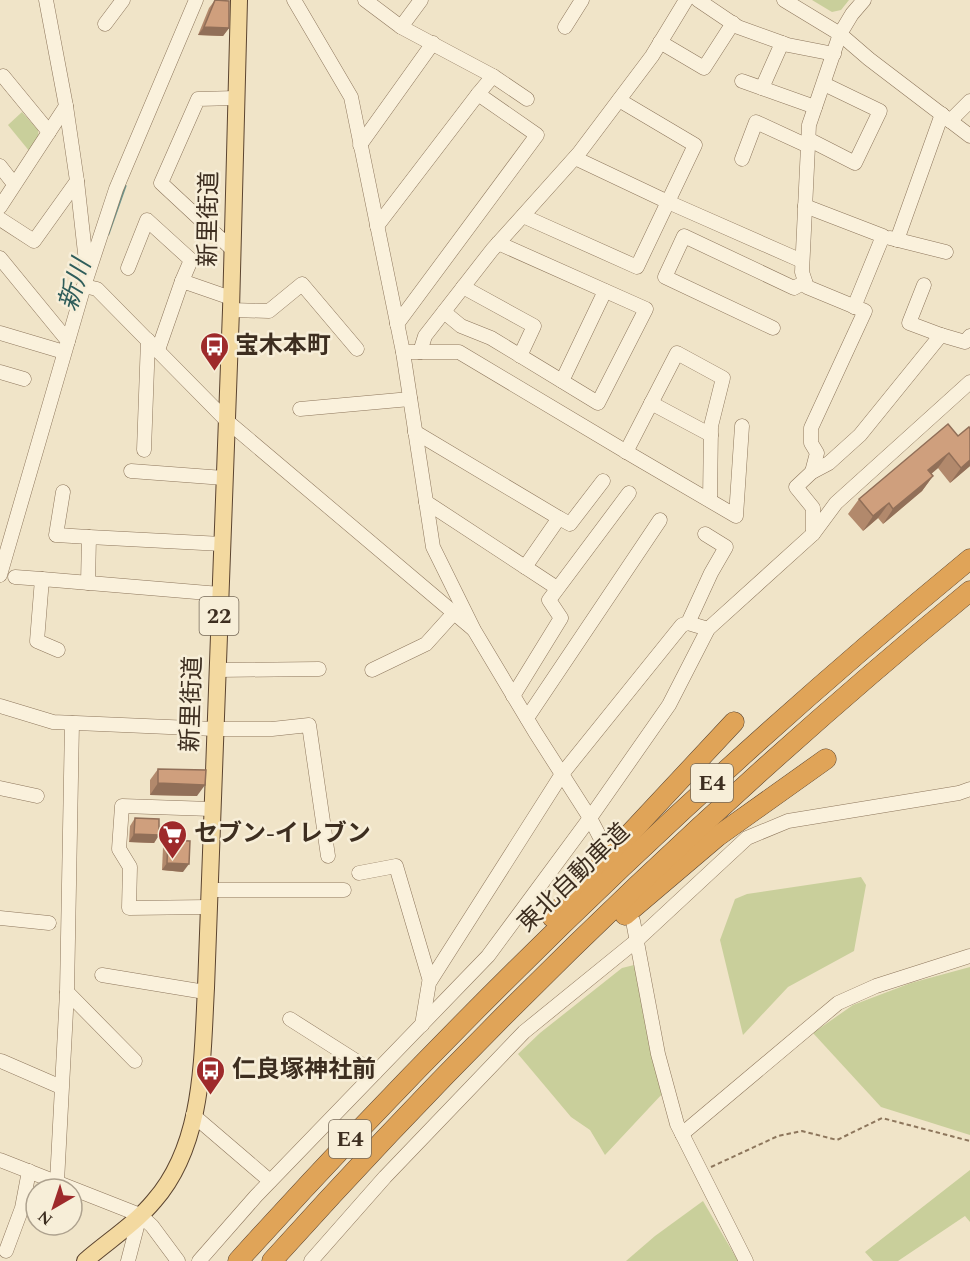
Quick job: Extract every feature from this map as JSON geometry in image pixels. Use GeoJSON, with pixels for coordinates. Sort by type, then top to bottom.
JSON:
{"type":"FeatureCollection","features":[{"type":"Feature","properties":{"kind":"highway","name":"東北自動車道"},"geometry":{"type":"LineString","coordinates":[[238,1261],[387,1100],[600,887],[828,679],[970,559]]}},
{"type":"Feature","properties":{"kind":"highway","name":"東北自動車道"},"geometry":{"type":"LineString","coordinates":[[272,1261],[415,1107],[566,955],[739,791],[970,591]]}},
{"type":"Feature","properties":{"kind":"highway"},"geometry":{"type":"LineString","coordinates":[[465,1020],[537,933],[734,722]]}},
{"type":"Feature","properties":{"kind":"highway"},"geometry":{"type":"LineString","coordinates":[[566,955],[627,914],[743,816],[826,759]]}},
{"type":"Feature","properties":{"kind":"main road","name":"新里街道"},"geometry":{"type":"LineString","coordinates":[[85,1261],[154,1202],[174,1171],[186,1143],[194,1115],[199,1080],[206,992],[227,421],[238,0]]}},
{"type":"Feature","properties":{"kind":"street"},"geometry":{"type":"LineString","coordinates":[[46,0],[66,106],[90,283],[227,421],[474,630]]}},
{"type":"Feature","properties":{"kind":"street"},"geometry":{"type":"LineString","coordinates":[[105,24],[123,0]]}},
{"type":"Feature","properties":{"kind":"street"},"geometry":{"type":"LineString","coordinates":[[0,575],[66,346],[90,283],[116,189],[196,0]]}},
{"type":"Feature","properties":{"kind":"street"},"geometry":{"type":"LineString","coordinates":[[294,0],[351,97],[403,352],[433,547],[474,630],[526,718],[590,818],[604,845]]}},
{"type":"Feature","properties":{"kind":"street"},"geometry":{"type":"LineString","coordinates":[[365,0],[401,27],[493,76],[526,99]]}},
{"type":"Feature","properties":{"kind":"street"},"geometry":{"type":"LineString","coordinates":[[401,27],[421,0]]}},
{"type":"Feature","properties":{"kind":"street"},"geometry":{"type":"LineString","coordinates":[[565,27],[582,0]]}},
{"type":"Feature","properties":{"kind":"street"},"geometry":{"type":"LineString","coordinates":[[420,352],[425,336],[463,287],[498,243],[575,158],[619,100],[686,0]]}},
{"type":"Feature","properties":{"kind":"street"},"geometry":{"type":"LineString","coordinates":[[698,0],[733,23],[783,43],[834,54]]}},
{"type":"Feature","properties":{"kind":"street"},"geometry":{"type":"LineString","coordinates":[[784,0],[840,34],[970,136]]}},
{"type":"Feature","properties":{"kind":"street"},"geometry":{"type":"LineString","coordinates":[[812,472],[818,453],[811,443],[812,428],[865,311],[807,287],[805,282],[802,261],[809,125],[840,34],[864,0]]}},
{"type":"Feature","properties":{"kind":"street"},"geometry":{"type":"LineString","coordinates":[[660,42],[704,68],[733,23]]}},
{"type":"Feature","properties":{"kind":"street"},"geometry":{"type":"LineString","coordinates":[[360,145],[433,43]]}},
{"type":"Feature","properties":{"kind":"street"},"geometry":{"type":"LineString","coordinates":[[762,88],[783,43]]}},
{"type":"Feature","properties":{"kind":"street"},"geometry":{"type":"LineString","coordinates":[[3,76],[49,132]]}},
{"type":"Feature","properties":{"kind":"street"},"geometry":{"type":"LineString","coordinates":[[377,226],[493,76]]}},
{"type":"Feature","properties":{"kind":"street"},"geometry":{"type":"LineString","coordinates":[[742,81],[815,107]]}},
{"type":"Feature","properties":{"kind":"street"},"geometry":{"type":"LineString","coordinates":[[742,159],[756,122],[855,163],[880,111],[824,84]]}},
{"type":"Feature","properties":{"kind":"street"},"geometry":{"type":"LineString","coordinates":[[397,324],[537,135],[478,94]]}},
{"type":"Feature","properties":{"kind":"street"},"geometry":{"type":"LineString","coordinates":[[233,250],[161,183],[198,99],[236,98]]}},
{"type":"Feature","properties":{"kind":"street"},"geometry":{"type":"LineString","coordinates":[[523,216],[637,267],[694,146],[619,100]]}},
{"type":"Feature","properties":{"kind":"street"},"geometry":{"type":"LineString","coordinates":[[897,240],[946,117],[970,101]]}},
{"type":"Feature","properties":{"kind":"street"},"geometry":{"type":"LineString","coordinates":[[0,207],[66,106]]}},
{"type":"Feature","properties":{"kind":"street"},"geometry":{"type":"LineString","coordinates":[[575,158],[802,261]]}},
{"type":"Feature","properties":{"kind":"street"},"geometry":{"type":"LineString","coordinates":[[0,166],[14,184]]}},
{"type":"Feature","properties":{"kind":"street"},"geometry":{"type":"LineString","coordinates":[[0,219],[34,241],[77,181]]}},
{"type":"Feature","properties":{"kind":"street"},"geometry":{"type":"LineString","coordinates":[[805,206],[883,236],[946,252]]}},
{"type":"Feature","properties":{"kind":"street"},"geometry":{"type":"LineString","coordinates":[[128,268],[147,220],[191,260],[153,345],[144,450]]}},
{"type":"Feature","properties":{"kind":"street"},"geometry":{"type":"LineString","coordinates":[[773,328],[665,277],[684,236],[794,288],[805,282]]}},
{"type":"Feature","properties":{"kind":"street"},"geometry":{"type":"LineString","coordinates":[[854,307],[883,236]]}},
{"type":"Feature","properties":{"kind":"street"},"geometry":{"type":"LineString","coordinates":[[444,312],[461,326],[491,338],[598,403],[646,309],[498,243]]}},
{"type":"Feature","properties":{"kind":"street"},"geometry":{"type":"LineString","coordinates":[[0,258],[66,346]]}},
{"type":"Feature","properties":{"kind":"street"},"geometry":{"type":"LineString","coordinates":[[182,281],[231,304],[269,311],[302,284],[357,349]]}},
{"type":"Feature","properties":{"kind":"street"},"geometry":{"type":"LineString","coordinates":[[924,285],[909,323],[965,342],[970,336]]}},
{"type":"Feature","properties":{"kind":"street"},"geometry":{"type":"LineString","coordinates":[[463,287],[534,326],[520,356]]}},
{"type":"Feature","properties":{"kind":"street"},"geometry":{"type":"LineString","coordinates":[[562,381],[605,291]]}},
{"type":"Feature","properties":{"kind":"street"},"geometry":{"type":"LineString","coordinates":[[0,333],[66,346]]}},
{"type":"Feature","properties":{"kind":"street"},"geometry":{"type":"LineString","coordinates":[[813,534],[813,508],[796,487],[812,472],[829,463],[860,435],[942,335]]}},
{"type":"Feature","properties":{"kind":"street"},"geometry":{"type":"LineString","coordinates":[[403,352],[459,351],[736,516],[742,426]]}},
{"type":"Feature","properties":{"kind":"street"},"geometry":{"type":"LineString","coordinates":[[626,452],[677,352],[723,378],[711,426],[710,500]]}},
{"type":"Feature","properties":{"kind":"street"},"geometry":{"type":"LineString","coordinates":[[0,372],[24,379]]}},
{"type":"Feature","properties":{"kind":"street"},"geometry":{"type":"LineString","coordinates":[[199,1261],[270,1181],[488,956],[590,818],[669,705],[708,629],[813,534],[836,503],[970,382]]}},
{"type":"Feature","properties":{"kind":"street"},"geometry":{"type":"LineString","coordinates":[[300,409],[410,399]]}},
{"type":"Feature","properties":{"kind":"street"},"geometry":{"type":"LineString","coordinates":[[651,403],[711,435]]}},
{"type":"Feature","properties":{"kind":"street"},"geometry":{"type":"LineString","coordinates":[[415,432],[570,524],[603,481]]}},
{"type":"Feature","properties":{"kind":"street"},"geometry":{"type":"LineString","coordinates":[[131,471],[224,478]]}},
{"type":"Feature","properties":{"kind":"street"},"geometry":{"type":"LineString","coordinates":[[63,492],[56,535],[222,544]]}},
{"type":"Feature","properties":{"kind":"street"},"geometry":{"type":"LineString","coordinates":[[513,696],[561,618],[549,600],[629,493]]}},
{"type":"Feature","properties":{"kind":"street"},"geometry":{"type":"LineString","coordinates":[[426,502],[557,588]]}},
{"type":"Feature","properties":{"kind":"street"},"geometry":{"type":"LineString","coordinates":[[525,567],[560,518]]}},
{"type":"Feature","properties":{"kind":"street"},"geometry":{"type":"LineString","coordinates":[[526,718],[660,520]]}},
{"type":"Feature","properties":{"kind":"street"},"geometry":{"type":"LineString","coordinates":[[688,623],[726,547],[705,534]]}},
{"type":"Feature","properties":{"kind":"street"},"geometry":{"type":"LineString","coordinates":[[88,583],[89,537]]}},
{"type":"Feature","properties":{"kind":"street"},"geometry":{"type":"LineString","coordinates":[[15,577],[220,594]]}},
{"type":"Feature","properties":{"kind":"street"},"geometry":{"type":"LineString","coordinates":[[42,579],[37,641],[57,650]]}},
{"type":"Feature","properties":{"kind":"street"},"geometry":{"type":"LineString","coordinates":[[372,670],[426,644],[453,614]]}},
{"type":"Feature","properties":{"kind":"street"},"geometry":{"type":"LineString","coordinates":[[422,1025],[430,981],[562,774],[681,625],[688,623],[708,629]]}},
{"type":"Feature","properties":{"kind":"street"},"geometry":{"type":"LineString","coordinates":[[217,670],[319,669]]}},
{"type":"Feature","properties":{"kind":"street"},"geometry":{"type":"LineString","coordinates":[[0,706],[53,722],[215,729],[272,729],[309,726],[328,856]]}},
{"type":"Feature","properties":{"kind":"street"},"geometry":{"type":"LineString","coordinates":[[57,1177],[67,992],[72,723]]}},
{"type":"Feature","properties":{"kind":"street"},"geometry":{"type":"LineString","coordinates":[[0,788],[37,796]]}},
{"type":"Feature","properties":{"kind":"street"},"geometry":{"type":"LineString","coordinates":[[311,1261],[385,1177],[524,1032],[636,941],[747,838],[788,821],[959,793],[970,789]]}},
{"type":"Feature","properties":{"kind":"street"},"geometry":{"type":"LineString","coordinates":[[208,907],[129,908],[130,867],[119,849],[122,806],[211,809]]}},
{"type":"Feature","properties":{"kind":"street"},"geometry":{"type":"LineString","coordinates":[[359,873],[396,866],[430,981]]}},
{"type":"Feature","properties":{"kind":"street"},"geometry":{"type":"LineString","coordinates":[[208,890],[344,890]]}},
{"type":"Feature","properties":{"kind":"street"},"geometry":{"type":"LineString","coordinates":[[0,918],[49,923]]}},
{"type":"Feature","properties":{"kind":"street"},"geometry":{"type":"LineString","coordinates":[[633,921],[658,1054],[677,1124],[746,1261]]}},
{"type":"Feature","properties":{"kind":"street"},"geometry":{"type":"LineString","coordinates":[[682,1134],[838,1003],[876,986],[970,956]]}},
{"type":"Feature","properties":{"kind":"street"},"geometry":{"type":"LineString","coordinates":[[102,975],[206,992]]}},
{"type":"Feature","properties":{"kind":"street"},"geometry":{"type":"LineString","coordinates":[[67,992],[135,1061]]}},
{"type":"Feature","properties":{"kind":"street"},"geometry":{"type":"LineString","coordinates":[[290,1019],[375,1073]]}},
{"type":"Feature","properties":{"kind":"street"},"geometry":{"type":"LineString","coordinates":[[1,1061],[61,1087]]}},
{"type":"Feature","properties":{"kind":"street"},"geometry":{"type":"LineString","coordinates":[[194,1115],[270,1181]]}},
{"type":"Feature","properties":{"kind":"street"},"geometry":{"type":"LineString","coordinates":[[0,1160],[44,1177]]}},
{"type":"Feature","properties":{"kind":"street"},"geometry":{"type":"LineString","coordinates":[[6,1251],[22,1208],[29,1171]]}},
{"type":"Feature","properties":{"kind":"street"},"geometry":{"type":"LineString","coordinates":[[84,1193],[140,1215],[152,1226],[178,1261]]}},
{"type":"Feature","properties":{"kind":"street"},"geometry":{"type":"LineString","coordinates":[[128,1261],[140,1215]]}},
{"type":"Feature","properties":{"kind":"path"},"geometry":{"type":"LineString","coordinates":[[701,1172],[778,1136],[801,1131],[837,1140],[882,1118],[970,1141]]}},
{"type":"Feature","properties":{"kind":"green space"},"geometry":{"type":"Polygon","coordinates":[[[812,0],[849,0],[841,10],[832,12],[812,0]]]}},
{"type":"Feature","properties":{"kind":"green space"},"geometry":{"type":"Polygon","coordinates":[[[22,112],[38,130],[39,139],[30,152],[8,125],[22,112]]]}},
{"type":"Feature","properties":{"kind":"green space"},"geometry":{"type":"Polygon","coordinates":[[[861,877],[866,885],[854,951],[788,987],[743,1035],[720,940],[735,899],[747,894],[861,877]]]}},
{"type":"Feature","properties":{"kind":"green space"},"geometry":{"type":"Polygon","coordinates":[[[634,965],[663,1093],[605,1155],[590,1130],[571,1117],[518,1054],[540,1033],[622,968],[634,965]]]}},
{"type":"Feature","properties":{"kind":"green space"},"geometry":{"type":"Polygon","coordinates":[[[970,967],[970,1135],[881,1107],[813,1033],[853,1005],[911,983],[970,967]]]}},
{"type":"Feature","properties":{"kind":"green space"},"geometry":{"type":"Polygon","coordinates":[[[970,1170],[970,1222],[965,1216],[898,1261],[873,1261],[865,1252],[970,1170]]]}},
{"type":"Feature","properties":{"kind":"green space"},"geometry":{"type":"Polygon","coordinates":[[[703,1201],[738,1261],[626,1261],[655,1236],[703,1201]]]}},
{"type":"Feature","properties":{"kind":"building"},"geometry":{"type":"Polygon","coordinates":[[[215,0],[229,1],[229,28],[204,27],[215,0]]]}},
{"type":"Feature","properties":{"kind":"building"},"geometry":{"type":"Polygon","coordinates":[[[948,424],[958,436],[969,427],[970,460],[961,468],[949,453],[928,470],[933,476],[893,509],[889,503],[873,516],[859,499],[948,424]]]}},
{"type":"Feature","properties":{"kind":"building"},"geometry":{"type":"Polygon","coordinates":[[[158,769],[206,770],[205,785],[158,783],[158,769]]]}},
{"type":"Feature","properties":{"kind":"building"},"geometry":{"type":"Polygon","coordinates":[[[135,818],[159,819],[159,835],[134,834],[135,818]]]}},
{"type":"Feature","properties":{"kind":"building"},"geometry":{"type":"Polygon","coordinates":[[[168,840],[190,841],[189,864],[167,863],[168,840]]]}},
{"type":"Feature","properties":{"kind":"waterway","name":"新川"},"geometry":{"type":"LineString","coordinates":[[108,234],[125,186]]}},
{"type":"Feature","properties":{"kind":"place","name":"宝木本町"},"geometry":{"type":"Point","coordinates":[214,372]}},
{"type":"Feature","properties":{"kind":"place","name":"セブン-イレブン"},"geometry":{"type":"Point","coordinates":[173,860]}},
{"type":"Feature","properties":{"kind":"place","name":"仁良塚神社前"},"geometry":{"type":"Point","coordinates":[211,1096]}}]}
